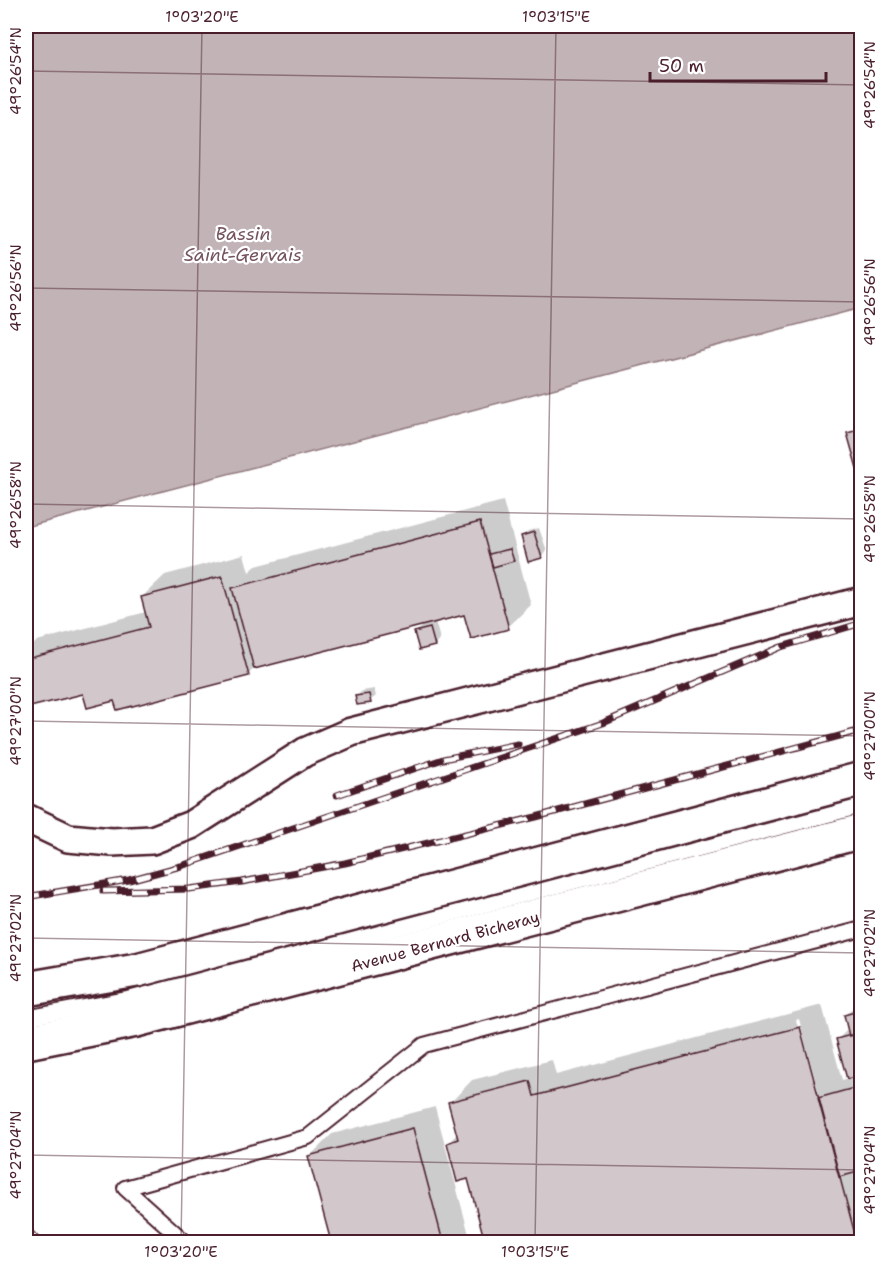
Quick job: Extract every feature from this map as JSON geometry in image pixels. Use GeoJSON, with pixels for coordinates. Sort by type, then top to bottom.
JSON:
{"type":"FeatureCollection","features":[{"type":"Feature","properties":{"kind":"main road"},"geometry":{"type":"LineString","coordinates":[[26,989],[136,970],[861,779]]}},
{"type":"Feature","properties":{"kind":"main road","name":"Avenue Bernard Bicheray"},"geometry":{"type":"LineString","coordinates":[[26,1042],[136,1020],[861,831]]}},
{"type":"Feature","properties":{"kind":"street"},"geometry":{"type":"LineString","coordinates":[[26,818],[68,838],[112,842],[152,840],[191,825],[305,752],[351,732],[861,601]]}},
{"type":"Feature","properties":{"kind":"lane"},"geometry":{"type":"LineString","coordinates":[[26,1018],[140,996],[861,806]]}},
{"type":"Feature","properties":{"kind":"lane"},"geometry":{"type":"LineString","coordinates":[[185,1242],[125,1188],[309,1137],[424,1044],[861,929]]}},
{"type":"Feature","properties":{"kind":"water","name":"Bassin Saint-Gervais"},"geometry":{"type":"Polygon","coordinates":[[[26,26],[861,26],[861,308],[26,527],[26,26]]]}},
{"type":"Feature","properties":{"kind":"building"},"geometry":{"type":"Polygon","coordinates":[[[862,429],[862,486],[847,433],[862,429]]]}},
{"type":"Feature","properties":{"kind":"building"},"geometry":{"type":"Polygon","coordinates":[[[480,522],[509,629],[471,639],[464,615],[254,669],[232,588],[480,522]]]}},
{"type":"Feature","properties":{"kind":"building"},"geometry":{"type":"Polygon","coordinates":[[[534,532],[542,558],[528,562],[521,536],[534,532]]]}},
{"type":"Feature","properties":{"kind":"building"},"geometry":{"type":"Polygon","coordinates":[[[510,549],[514,561],[493,567],[489,554],[510,549]]]}},
{"type":"Feature","properties":{"kind":"building"},"geometry":{"type":"Polygon","coordinates":[[[222,576],[249,676],[117,710],[114,701],[87,708],[83,694],[26,708],[26,659],[149,627],[141,597],[222,576]]]}},
{"type":"Feature","properties":{"kind":"building"},"geometry":{"type":"Polygon","coordinates":[[[430,628],[435,646],[419,650],[414,632],[430,628]]]}},
{"type":"Feature","properties":{"kind":"building"},"geometry":{"type":"Polygon","coordinates":[[[369,694],[371,703],[357,705],[355,696],[369,694]]]}},
{"type":"Feature","properties":{"kind":"building"},"geometry":{"type":"Polygon","coordinates":[[[862,1010],[862,1032],[849,1036],[844,1015],[862,1010]]]}},
{"type":"Feature","properties":{"kind":"building"},"geometry":{"type":"Polygon","coordinates":[[[800,1027],[857,1242],[485,1242],[468,1179],[457,1182],[447,1143],[458,1139],[448,1102],[530,1081],[534,1096],[800,1027]]]}},
{"type":"Feature","properties":{"kind":"building"},"geometry":{"type":"Polygon","coordinates":[[[862,1032],[862,1088],[858,1076],[847,1079],[836,1039],[862,1032]]]}},
{"type":"Feature","properties":{"kind":"building"},"geometry":{"type":"Polygon","coordinates":[[[861,1086],[862,1171],[839,1177],[818,1098],[861,1086]]]}},
{"type":"Feature","properties":{"kind":"building"},"geometry":{"type":"Polygon","coordinates":[[[413,1128],[443,1242],[331,1242],[308,1156],[413,1128]]]}},
{"type":"Feature","properties":{"kind":"railway"},"geometry":{"type":"LineString","coordinates":[[26,897],[129,880],[181,866],[603,723],[781,647],[862,623]]}},
{"type":"Feature","properties":{"kind":"railway"},"geometry":{"type":"LineString","coordinates":[[103,891],[189,889],[242,882],[345,863],[536,817],[862,730]]}},
{"type":"Feature","properties":{"kind":"railway"},"geometry":{"type":"LineString","coordinates":[[337,795],[443,759],[518,744]]}},
{"type":"Feature","properties":{"kind":"railway"},"geometry":{"type":"LineString","coordinates":[[26,1228],[39,1242]]}}]}
